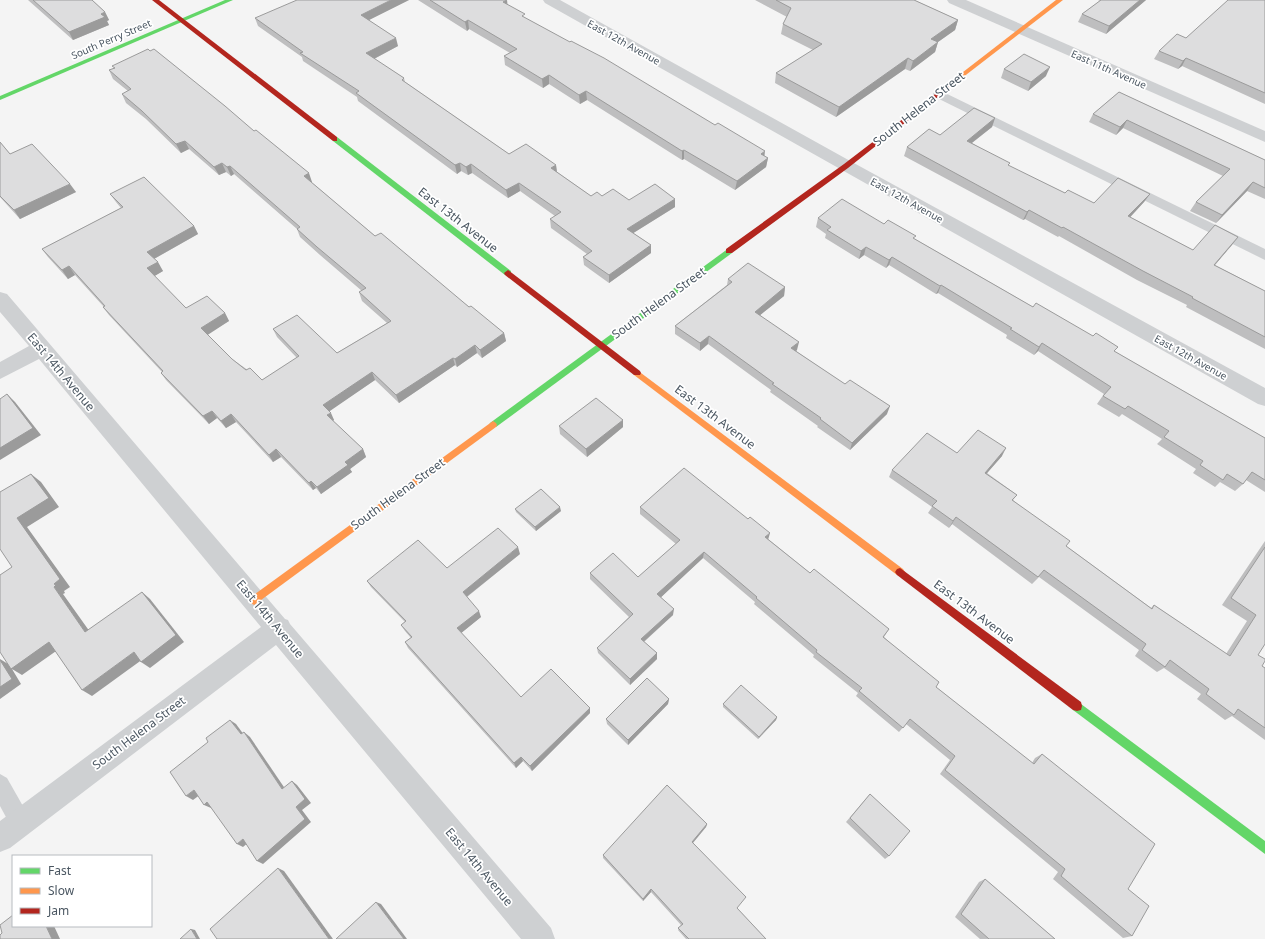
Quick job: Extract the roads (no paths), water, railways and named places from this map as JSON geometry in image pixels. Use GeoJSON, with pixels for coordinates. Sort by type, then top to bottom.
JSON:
{"type":"FeatureCollection","features":[{"type":"Feature","properties":{"kind":"street","name":"East 13th Avenue"},"geometry":{"type":"LineString","coordinates":[[155,0],[601,345],[1265,848]]}},
{"type":"Feature","properties":{"kind":"street","name":"South Perry Street"},"geometry":{"type":"LineString","coordinates":[[0,98],[230,0]]}},
{"type":"Feature","properties":{"kind":"street","name":"East 12th Avenue"},"geometry":{"type":"LineString","coordinates":[[550,0],[1265,398]]}},
{"type":"Feature","properties":{"kind":"street","name":"East 11th Avenue"},"geometry":{"type":"LineString","coordinates":[[954,0],[1265,137]]}},
{"type":"Feature","properties":{"kind":"street","name":"South Helena Street"},"geometry":{"type":"LineString","coordinates":[[254,600],[846,166],[1060,0]]}},
{"type":"Feature","properties":{"kind":"street","name":"East 14th Avenue"},"geometry":{"type":"LineString","coordinates":[[0,299],[540,939]]}},
{"type":"Feature","properties":{"kind":"street"},"geometry":{"type":"LineString","coordinates":[[0,371],[41,348]]}},
{"type":"Feature","properties":{"kind":"street","name":"South Helena Street"},"geometry":{"type":"LineString","coordinates":[[0,838],[279,628]]}},
{"type":"Feature","properties":{"kind":"lane"},"geometry":{"type":"LineString","coordinates":[[939,94],[1265,255]]}},
{"type":"Feature","properties":{"kind":"lane"},"geometry":{"type":"LineString","coordinates":[[0,785],[21,822]]}}]}
